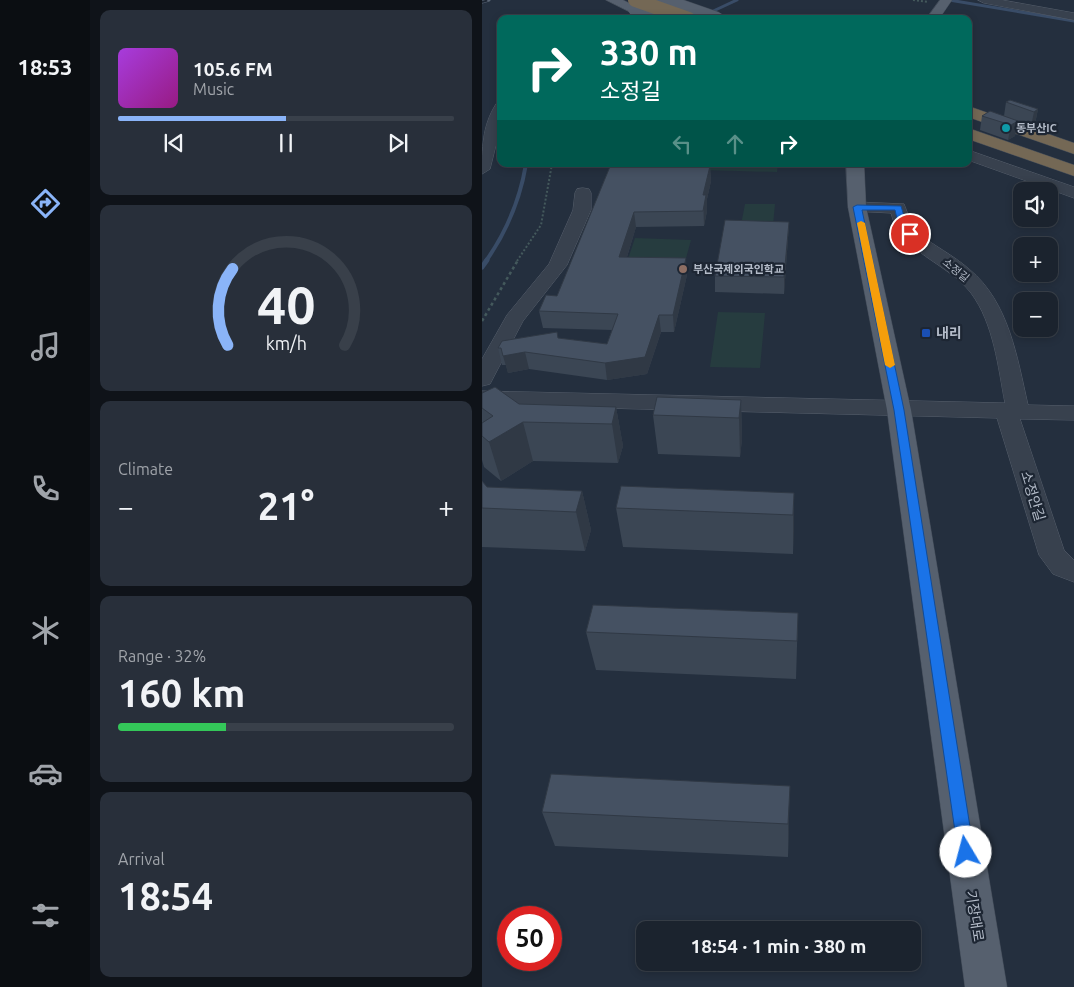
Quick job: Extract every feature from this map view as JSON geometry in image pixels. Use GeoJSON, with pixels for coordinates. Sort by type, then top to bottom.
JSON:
{"type":"FeatureCollection","features":[{"type":"Feature","properties":{"kind":"highway"},"geometry":{"type":"LineString","coordinates":[[635,4],[675,15]]}},
{"type":"Feature","properties":{"kind":"highway"},"geometry":{"type":"LineString","coordinates":[[972,110],[1074,142]]}},
{"type":"Feature","properties":{"kind":"highway"},"geometry":{"type":"LineString","coordinates":[[972,111],[1074,149]]}},
{"type":"Feature","properties":{"kind":"highway"},"geometry":{"type":"LineString","coordinates":[[972,123],[1074,159]]}},
{"type":"Feature","properties":{"kind":"highway"},"geometry":{"type":"LineString","coordinates":[[972,134],[1074,171]]}},
{"type":"Feature","properties":{"kind":"main road"},"geometry":{"type":"LineString","coordinates":[[612,0],[696,15]]}},
{"type":"Feature","properties":{"kind":"main road"},"geometry":{"type":"LineString","coordinates":[[935,15],[945,1]]}},
{"type":"Feature","properties":{"kind":"main road","name":"기장대로"},"geometry":{"type":"LineString","coordinates":[[855,167],[857,207],[899,410],[986,987]]}},
{"type":"Feature","properties":{"kind":"street"},"geometry":{"type":"LineString","coordinates":[[653,15],[687,0]]}},
{"type":"Feature","properties":{"kind":"street"},"geometry":{"type":"LineString","coordinates":[[984,0],[1074,17]]}},
{"type":"Feature","properties":{"kind":"street"},"geometry":{"type":"LineString","coordinates":[[1007,0],[1016,1]]}},
{"type":"Feature","properties":{"kind":"street"},"geometry":{"type":"LineString","coordinates":[[482,169],[493,114]]}},
{"type":"Feature","properties":{"kind":"street"},"geometry":{"type":"LineString","coordinates":[[972,156],[1074,193]]}},
{"type":"Feature","properties":{"kind":"street"},"geometry":{"type":"LineString","coordinates":[[482,379],[514,319],[558,265],[582,210],[583,193]]}},
{"type":"Feature","properties":{"kind":"street","name":"소정길"},"geometry":{"type":"LineString","coordinates":[[857,207],[898,208],[902,223],[910,234],[969,279],[990,308],[998,326],[1012,410]]}},
{"type":"Feature","properties":{"kind":"street"},"geometry":{"type":"LineString","coordinates":[[482,398],[1074,413]]}},
{"type":"Feature","properties":{"kind":"street","name":"소정안길"},"geometry":{"type":"LineString","coordinates":[[1012,410],[1052,555],[1063,567],[1074,572]]}},
{"type":"Feature","properties":{"kind":"path"},"geometry":{"type":"LineString","coordinates":[[482,321],[514,265],[542,225],[552,167]]}},
{"type":"Feature","properties":{"kind":"green space"},"geometry":{"type":"Polygon","coordinates":[[[592,167],[778,167],[777,172],[592,167]]]}},
{"type":"Feature","properties":{"kind":"green space"},"geometry":{"type":"Polygon","coordinates":[[[745,204],[775,204],[772,236],[739,235],[745,204]]]}},
{"type":"Feature","properties":{"kind":"green space"},"geometry":{"type":"Polygon","coordinates":[[[635,238],[691,240],[682,273],[624,271],[635,238]]]}},
{"type":"Feature","properties":{"kind":"green space"},"geometry":{"type":"Polygon","coordinates":[[[718,312],[765,313],[760,368],[710,367],[718,312]]]}},
{"type":"Feature","properties":{"kind":"building"},"geometry":{"type":"Polygon","coordinates":[[[1010,100],[1038,109],[1034,112],[1006,102],[1010,100]]]}},
{"type":"Feature","properties":{"kind":"building"},"geometry":{"type":"Polygon","coordinates":[[[990,111],[1018,121],[1011,125],[982,116],[990,111]]]}},
{"type":"Feature","properties":{"kind":"building"},"geometry":{"type":"Polygon","coordinates":[[[610,167],[710,167],[703,195],[706,195],[703,211],[634,212],[619,257],[686,258],[673,315],[659,315],[645,357],[605,363],[525,352],[503,356],[501,348],[498,348],[502,341],[557,332],[558,338],[607,344],[618,314],[539,311],[546,295],[557,296],[610,167]]]}},
{"type":"Feature","properties":{"kind":"building"},"geometry":{"type":"Polygon","coordinates":[[[725,220],[789,222],[784,277],[715,276],[725,220]]]}},
{"type":"Feature","properties":{"kind":"building"},"geometry":{"type":"Polygon","coordinates":[[[495,387],[519,404],[616,407],[612,424],[523,422],[489,442],[482,436],[482,423],[493,416],[482,408],[482,393],[495,387]]]}},
{"type":"Feature","properties":{"kind":"building"},"geometry":{"type":"Polygon","coordinates":[[[657,397],[741,400],[739,418],[653,415],[657,397]]]}},
{"type":"Feature","properties":{"kind":"building"},"geometry":{"type":"Polygon","coordinates":[[[482,481],[487,487],[582,491],[576,512],[482,508],[482,481]]]}},
{"type":"Feature","properties":{"kind":"building"},"geometry":{"type":"Polygon","coordinates":[[[621,486],[794,493],[793,515],[616,508],[621,486]]]}},
{"type":"Feature","properties":{"kind":"building"},"geometry":{"type":"Polygon","coordinates":[[[593,605],[798,613],[797,641],[586,632],[593,605]]]}},
{"type":"Feature","properties":{"kind":"building"},"geometry":{"type":"Polygon","coordinates":[[[551,774],[790,786],[788,824],[542,812],[551,774]]]}},
{"type":"Feature","properties":{"kind":"waterway"},"geometry":{"type":"LineString","coordinates":[[709,13],[737,0]]}},
{"type":"Feature","properties":{"kind":"waterway"},"geometry":{"type":"LineString","coordinates":[[949,0],[1074,21]]}},
{"type":"Feature","properties":{"kind":"waterway"},"geometry":{"type":"LineString","coordinates":[[486,261],[512,215],[525,167]]}},
{"type":"Feature","properties":{"kind":"waterway"},"geometry":{"type":"LineString","coordinates":[[482,267],[487,260]]}},
{"type":"Feature","properties":{"kind":"railway"},"geometry":{"type":"LineString","coordinates":[[482,2],[489,0]]}},
{"type":"Feature","properties":{"kind":"slow traffic"},"geometry":{"type":"LineString","coordinates":[[861,223],[890,365]]}},
{"type":"Feature","properties":{"kind":"place","name":"동부산IC"},"geometry":{"type":"Point","coordinates":[1006,128]}},
{"type":"Feature","properties":{"kind":"place","name":"부산국제외국인학교"},"geometry":{"type":"Point","coordinates":[683,269]}},
{"type":"Feature","properties":{"kind":"place","name":"내리"},"geometry":{"type":"Point","coordinates":[926,333]}},
{"type":"Feature","properties":{"kind":"route"},"geometry":{"type":"LineString","coordinates":[[910,234],[902,223],[898,208],[857,207],[899,410],[966,852]]}}]}
